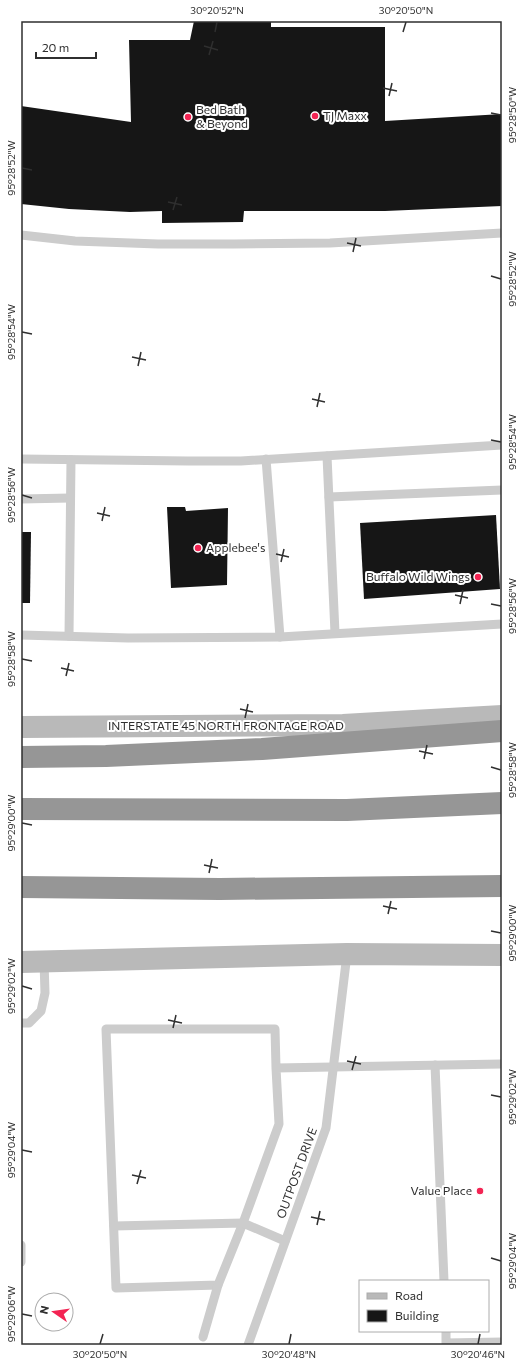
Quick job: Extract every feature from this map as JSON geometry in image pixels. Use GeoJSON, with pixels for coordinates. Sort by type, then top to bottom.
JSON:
{"type":"FeatureCollection","features":[{"type":"Feature","properties":{"kind":"highway"},"geometry":{"type":"LineString","coordinates":[[21,757],[106,756],[262,749],[502,731]]}},
{"type":"Feature","properties":{"kind":"highway"},"geometry":{"type":"LineString","coordinates":[[21,809],[347,810],[502,803]]}},
{"type":"Feature","properties":{"kind":"highway"},"geometry":{"type":"LineString","coordinates":[[21,887],[228,889],[502,886]]}},
{"type":"Feature","properties":{"kind":"main road","name":"INTERSTATE 45 NORTH FRONTAGE ROAD"},"geometry":{"type":"LineString","coordinates":[[21,727],[343,725],[502,716]]}},
{"type":"Feature","properties":{"kind":"main road"},"geometry":{"type":"LineString","coordinates":[[21,962],[347,954],[502,954]]}},
{"type":"Feature","properties":{"kind":"lane"},"geometry":{"type":"LineString","coordinates":[[21,235],[75,241],[158,244],[234,244],[330,243],[502,233]]}},
{"type":"Feature","properties":{"kind":"lane"},"geometry":{"type":"LineString","coordinates":[[21,459],[188,461],[266,459],[502,445]]}},
{"type":"Feature","properties":{"kind":"lane"},"geometry":{"type":"LineString","coordinates":[[327,456],[335,633]]}},
{"type":"Feature","properties":{"kind":"lane"},"geometry":{"type":"LineString","coordinates":[[266,459],[280,636]]}},
{"type":"Feature","properties":{"kind":"lane"},"geometry":{"type":"LineString","coordinates":[[69,636],[71,460]]}},
{"type":"Feature","properties":{"kind":"lane"},"geometry":{"type":"LineString","coordinates":[[329,497],[502,490]]}},
{"type":"Feature","properties":{"kind":"lane"},"geometry":{"type":"LineString","coordinates":[[21,499],[70,498]]}},
{"type":"Feature","properties":{"kind":"lane"},"geometry":{"type":"LineString","coordinates":[[21,635],[128,638],[280,636],[502,624]]}},
{"type":"Feature","properties":{"kind":"lane","name":"OUTPOST DRIVE"},"geometry":{"type":"LineString","coordinates":[[248,1345],[326,1128],[347,954]]}},
{"type":"Feature","properties":{"kind":"lane"},"geometry":{"type":"LineString","coordinates":[[21,1023],[29,1023],[41,1011],[45,993],[44,961]]}},
{"type":"Feature","properties":{"kind":"lane"},"geometry":{"type":"LineString","coordinates":[[203,1336],[218,1285],[243,1223],[279,1124],[275,1029],[106,1029],[116,1288],[218,1285]]}},
{"type":"Feature","properties":{"kind":"lane"},"geometry":{"type":"LineString","coordinates":[[276,1068],[502,1064]]}},
{"type":"Feature","properties":{"kind":"lane"},"geometry":{"type":"LineString","coordinates":[[435,1065],[444,1280]]}},
{"type":"Feature","properties":{"kind":"lane"},"geometry":{"type":"LineString","coordinates":[[114,1226],[243,1223],[285,1242]]}},
{"type":"Feature","properties":{"kind":"lane"},"geometry":{"type":"LineString","coordinates":[[21,1245],[21,1262]]}},
{"type":"Feature","properties":{"kind":"lane"},"geometry":{"type":"LineString","coordinates":[[446,1332],[446,1344],[502,1342]]}},
{"type":"Feature","properties":{"kind":"building"},"geometry":{"type":"Polygon","coordinates":[[[194,21],[271,21],[271,27],[385,27],[385,121],[502,114],[502,206],[385,211],[244,211],[243,222],[162,223],[162,211],[130,212],[69,209],[21,204],[21,106],[131,122],[129,40],[190,40],[194,21]]]}},
{"type":"Feature","properties":{"kind":"building","name":"Applebee's"},"geometry":{"type":"Polygon","coordinates":[[[167,507],[185,507],[186,511],[228,508],[227,585],[171,588],[167,507]]]}},
{"type":"Feature","properties":{"kind":"building"},"geometry":{"type":"Polygon","coordinates":[[[496,515],[500,589],[364,599],[360,523],[496,515]]]}},
{"type":"Feature","properties":{"kind":"building"},"geometry":{"type":"Polygon","coordinates":[[[21,532],[31,532],[30,603],[21,603],[21,532]]]}},
{"type":"Feature","properties":{"kind":"place","name":"TJ Maxx"},"geometry":{"type":"Point","coordinates":[315,116]}},
{"type":"Feature","properties":{"kind":"place","name":"Bed Bath & Beyond"},"geometry":{"type":"Point","coordinates":[188,117]}},
{"type":"Feature","properties":{"kind":"place","name":"Applebee's"},"geometry":{"type":"Point","coordinates":[198,548]}},
{"type":"Feature","properties":{"kind":"place","name":"Buffalo Wild Wings"},"geometry":{"type":"Point","coordinates":[478,577]}},
{"type":"Feature","properties":{"kind":"place","name":"Value Place"},"geometry":{"type":"Point","coordinates":[480,1191]}}]}
